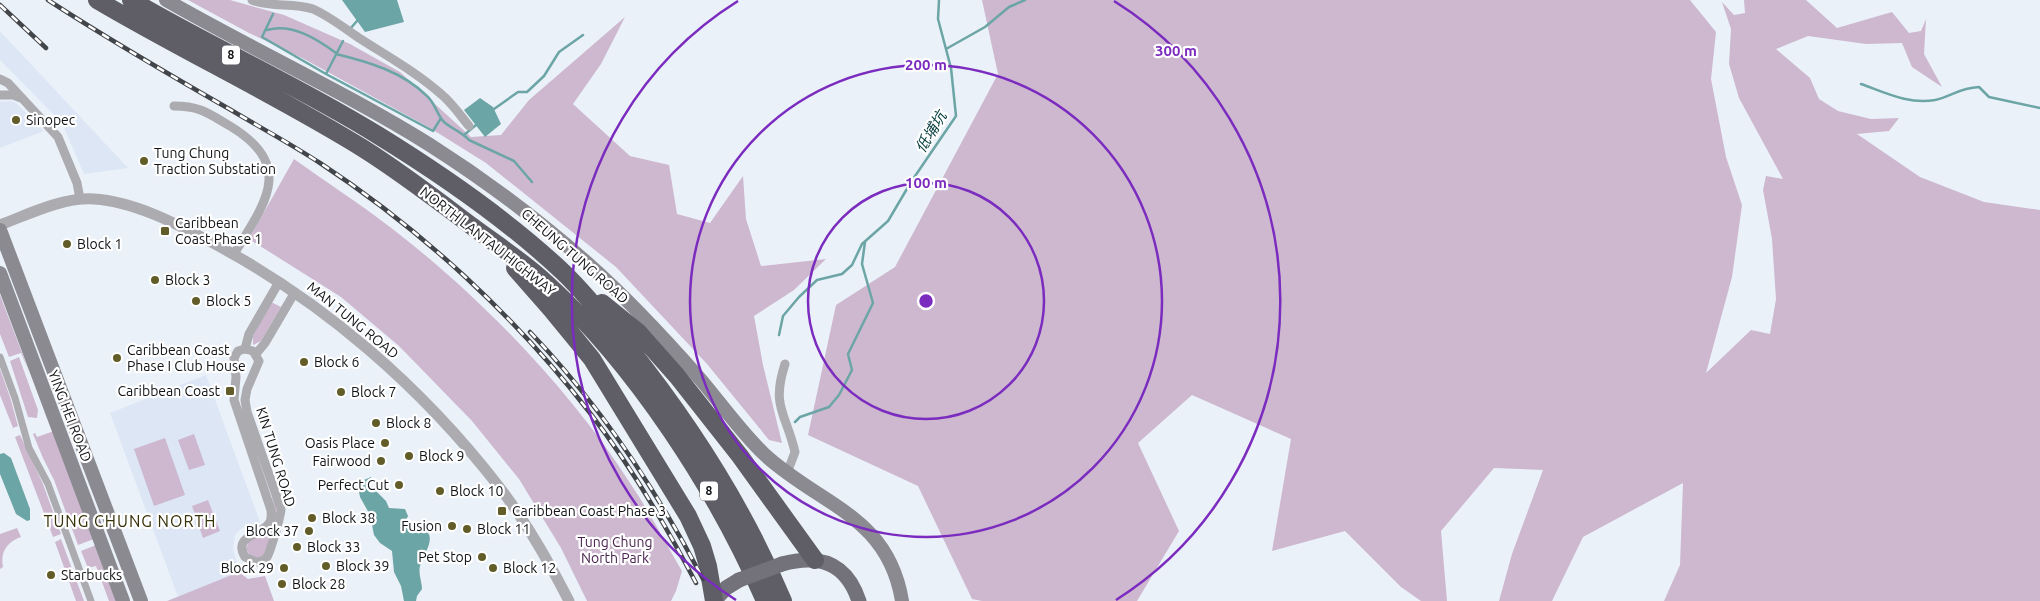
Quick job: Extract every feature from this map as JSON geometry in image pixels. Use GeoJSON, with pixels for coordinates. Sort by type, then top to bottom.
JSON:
{"type":"FeatureCollection","features":[{"type":"Feature","properties":{"kind":"highway","name":"NORTH LANTAU HIGHWAY"},"geometry":{"type":"LineString","coordinates":[[97,0],[364,149],[429,194],[546,283],[595,333],[628,373],[705,484],[737,540],[765,601]]}},
{"type":"Feature","properties":{"kind":"highway","name":"NORTH LANTAU HIGHWAY"},"geometry":{"type":"LineString","coordinates":[[131,0],[375,133],[503,222],[563,273],[608,322],[652,377],[710,459],[752,533],[783,601]]}},
{"type":"Feature","properties":{"kind":"highway"},"geometry":{"type":"LineString","coordinates":[[484,235],[551,309],[592,359],[692,524],[708,566],[714,601]]}},
{"type":"Feature","properties":{"kind":"highway"},"geometry":{"type":"LineString","coordinates":[[563,273],[631,327],[647,343],[740,456],[815,560]]}},
{"type":"Feature","properties":{"kind":"main road","name":"CHEUNG TUNG ROAD"},"geometry":{"type":"LineString","coordinates":[[166,0],[370,110],[429,144],[500,192],[588,264],[636,309],[701,381],[747,436],[787,473],[849,514],[876,538],[886,552],[898,580],[902,601]]}},
{"type":"Feature","properties":{"kind":"main road","name":"YING HEI ROAD"},"geometry":{"type":"LineString","coordinates":[[0,230],[141,601]]}},
{"type":"Feature","properties":{"kind":"main road","name":"YING HEI ROAD"},"geometry":{"type":"LineString","coordinates":[[0,273],[123,601]]}},
{"type":"Feature","properties":{"kind":"main road"},"geometry":{"type":"LineString","coordinates":[[714,601],[726,588],[739,580],[793,561],[815,560],[831,564],[840,570],[853,585],[859,601]]}},
{"type":"Feature","properties":{"kind":"street"},"geometry":{"type":"LineString","coordinates":[[252,0],[276,5],[294,5],[313,10],[330,19],[403,65],[429,84],[443,95],[469,126]]}},
{"type":"Feature","properties":{"kind":"street"},"geometry":{"type":"LineString","coordinates":[[0,79],[8,82],[58,137],[77,183],[80,199]]}},
{"type":"Feature","properties":{"kind":"street"},"geometry":{"type":"LineString","coordinates":[[0,95],[13,95],[21,98]]}},
{"type":"Feature","properties":{"kind":"street"},"geometry":{"type":"LineString","coordinates":[[174,106],[198,108],[243,134],[266,161],[270,183],[267,195],[234,254]]}},
{"type":"Feature","properties":{"kind":"street","name":"MAN TUNG ROAD"},"geometry":{"type":"LineString","coordinates":[[0,225],[41,210],[80,199],[118,203],[183,226],[234,254],[295,292],[330,317],[362,344],[438,416],[500,488],[530,534],[569,601]]}},
{"type":"Feature","properties":{"kind":"street","name":"KIN TUNG ROAD"},"geometry":{"type":"LineString","coordinates":[[256,354],[259,361],[249,379],[244,400],[281,509],[269,554],[264,560],[256,562],[245,557],[242,545],[248,536],[267,526],[271,520],[272,510],[234,400],[236,370],[234,358],[238,351],[245,349],[249,334],[279,282]]}},
{"type":"Feature","properties":{"kind":"street"},"geometry":{"type":"LineString","coordinates":[[245,349],[256,354],[265,343],[295,292]]}},
{"type":"Feature","properties":{"kind":"street"},"geometry":{"type":"LineString","coordinates":[[0,358],[15,398],[29,448],[48,484],[91,601]]}},
{"type":"Feature","properties":{"kind":"street"},"geometry":{"type":"LineString","coordinates":[[785,364],[778,389],[779,404],[795,452],[787,473]]}},
{"type":"Feature","properties":{"kind":"street"},"geometry":{"type":"LineString","coordinates":[[236,370],[243,374],[255,371]]}},
{"type":"Feature","properties":{"kind":"shaded area"},"geometry":{"type":"Polygon","coordinates":[[[342,0],[397,0],[404,22],[365,32],[342,0]]]}},
{"type":"Feature","properties":{"kind":"shaded area"},"geometry":{"type":"Polygon","coordinates":[[[0,31],[128,168],[84,174],[62,123],[0,60],[0,31]]]}},
{"type":"Feature","properties":{"kind":"shaded area"},"geometry":{"type":"Polygon","coordinates":[[[480,98],[493,107],[501,124],[485,137],[464,110],[480,98]]]}},
{"type":"Feature","properties":{"kind":"shaded area","name":"Sinopec"},"geometry":{"type":"Polygon","coordinates":[[[11,101],[16,103],[44,131],[0,148],[0,102],[11,101]]]}},
{"type":"Feature","properties":{"kind":"shaded area"},"geometry":{"type":"Polygon","coordinates":[[[206,375],[260,522],[242,528],[235,535],[233,548],[239,572],[178,597],[110,413],[206,375]]]}},
{"type":"Feature","properties":{"kind":"shaded area"},"geometry":{"type":"Polygon","coordinates":[[[4,453],[11,458],[30,509],[30,520],[27,521],[16,514],[0,474],[0,454],[4,453]]]}},
{"type":"Feature","properties":{"kind":"shaded area"},"geometry":{"type":"Polygon","coordinates":[[[371,477],[371,486],[386,501],[389,508],[405,509],[408,516],[405,522],[408,526],[421,527],[429,535],[429,545],[420,569],[422,589],[416,601],[404,601],[401,586],[394,572],[392,551],[380,543],[374,535],[370,515],[360,497],[358,486],[364,480],[371,477]]]}},
{"type":"Feature","properties":{"kind":"green space"},"geometry":{"type":"Polygon","coordinates":[[[188,0],[230,0],[284,15],[350,44],[400,72],[471,137],[501,135],[529,100],[625,17],[601,64],[573,104],[630,156],[669,165],[677,214],[710,223],[743,176],[746,219],[761,266],[826,259],[794,290],[754,316],[763,365],[782,443],[769,440],[707,364],[616,267],[486,163],[430,128],[304,59],[249,33],[188,0]]]}},
{"type":"Feature","properties":{"kind":"green space"},"geometry":{"type":"Polygon","coordinates":[[[982,0],[1690,0],[1716,32],[1711,79],[1726,157],[1742,205],[1732,277],[1706,373],[1751,330],[1770,334],[1776,299],[1772,239],[1763,190],[1766,176],[1783,179],[1739,98],[1729,64],[1731,29],[1722,2],[1734,15],[1745,13],[1744,0],[1806,0],[1837,28],[1892,12],[1909,33],[1921,31],[1926,19],[1924,54],[1942,87],[1912,67],[1902,43],[1866,44],[1808,36],[1776,49],[1810,78],[1819,99],[1838,111],[1871,119],[1899,118],[1889,131],[1857,134],[1920,177],[1984,202],[2040,210],[2040,601],[1664,601],[1680,565],[1683,483],[1583,537],[1552,601],[1499,601],[1512,554],[1543,470],[1494,468],[1441,531],[1447,601],[1421,601],[1401,587],[1345,531],[1272,551],[1291,439],[1192,395],[1138,443],[1179,531],[1137,601],[982,601],[972,599],[918,486],[808,435],[836,305],[895,267],[998,74],[982,0]]]}},
{"type":"Feature","properties":{"kind":"green space","name":"Tung Chung North Park"},"geometry":{"type":"Polygon","coordinates":[[[294,159],[378,218],[424,254],[489,313],[551,378],[606,448],[630,483],[682,571],[671,601],[587,601],[561,548],[519,479],[472,421],[399,346],[341,297],[249,239],[294,159]]]}},
{"type":"Feature","properties":{"kind":"green space"},"geometry":{"type":"Polygon","coordinates":[[[0,295],[30,374],[21,353],[9,357],[0,334],[0,295]]]}},
{"type":"Feature","properties":{"kind":"green space"},"geometry":{"type":"Polygon","coordinates":[[[271,302],[281,307],[261,341],[253,345],[253,336],[271,302]]]}},
{"type":"Feature","properties":{"kind":"green space"},"geometry":{"type":"Polygon","coordinates":[[[19,357],[38,410],[37,418],[28,417],[10,361],[19,357]]]}},
{"type":"Feature","properties":{"kind":"green space"},"geometry":{"type":"Polygon","coordinates":[[[0,369],[18,426],[13,428],[0,395],[0,369]]]}},
{"type":"Feature","properties":{"kind":"green space"},"geometry":{"type":"Polygon","coordinates":[[[54,431],[94,539],[78,545],[54,480],[33,434],[35,433],[37,437],[54,431]]]}},
{"type":"Feature","properties":{"kind":"green space"},"geometry":{"type":"Polygon","coordinates":[[[194,434],[205,465],[189,470],[178,440],[194,434]]]}},
{"type":"Feature","properties":{"kind":"green space"},"geometry":{"type":"Polygon","coordinates":[[[20,435],[43,484],[61,534],[53,537],[15,437],[20,435]]]}},
{"type":"Feature","properties":{"kind":"green space"},"geometry":{"type":"Polygon","coordinates":[[[165,438],[185,495],[154,506],[134,449],[165,438]]]}},
{"type":"Feature","properties":{"kind":"green space"},"geometry":{"type":"Polygon","coordinates":[[[274,497],[276,520],[264,556],[257,559],[250,556],[246,549],[248,543],[275,509],[272,498],[274,497]]]}},
{"type":"Feature","properties":{"kind":"green space"},"geometry":{"type":"Polygon","coordinates":[[[208,500],[220,531],[203,538],[192,506],[208,500]]]}},
{"type":"Feature","properties":{"kind":"green space"},"geometry":{"type":"Polygon","coordinates":[[[17,528],[21,537],[6,548],[2,562],[3,567],[0,569],[0,534],[17,528]]]}},
{"type":"Feature","properties":{"kind":"green space"},"geometry":{"type":"Polygon","coordinates":[[[61,539],[84,601],[76,601],[55,542],[61,539]]]}},
{"type":"Feature","properties":{"kind":"green space"},"geometry":{"type":"Polygon","coordinates":[[[96,545],[116,601],[109,601],[96,566],[88,568],[81,551],[96,545]]]}},
{"type":"Feature","properties":{"kind":"green space"},"geometry":{"type":"Polygon","coordinates":[[[239,572],[248,579],[265,576],[274,601],[167,601],[239,572]]]}},
{"type":"Feature","properties":{"kind":"waterway","name":"低埔坑"},"geometry":{"type":"LineString","coordinates":[[779,335],[783,316],[799,297],[817,280],[842,274],[852,265],[862,244],[888,221],[911,182],[956,116],[951,68],[938,19],[939,0]]}},
{"type":"Feature","properties":{"kind":"waterway"},"geometry":{"type":"LineString","coordinates":[[946,49],[985,27],[1009,7],[1025,0]]}},
{"type":"Feature","properties":{"kind":"waterway"},"geometry":{"type":"LineString","coordinates":[[273,14],[262,37],[326,74],[433,131],[441,118]]}},
{"type":"Feature","properties":{"kind":"waterway"},"geometry":{"type":"LineString","coordinates":[[350,29],[357,21]]}},
{"type":"Feature","properties":{"kind":"waterway"},"geometry":{"type":"LineString","coordinates":[[267,30],[276,28],[295,31],[312,38],[336,53]]}},
{"type":"Feature","properties":{"kind":"waterway"},"geometry":{"type":"LineString","coordinates":[[494,109],[518,92],[527,92],[544,76],[559,52],[583,35]]}},
{"type":"Feature","properties":{"kind":"waterway"},"geometry":{"type":"LineString","coordinates":[[326,74],[343,41]]}},
{"type":"Feature","properties":{"kind":"waterway"},"geometry":{"type":"LineString","coordinates":[[336,54],[373,64],[407,80],[430,99],[444,122],[450,127],[469,140],[514,161],[532,182]]}},
{"type":"Feature","properties":{"kind":"waterway"},"geometry":{"type":"LineString","coordinates":[[1861,84],[1897,97],[1916,101],[1935,100],[1966,89],[1979,87],[1989,97],[2040,108]]}},
{"type":"Feature","properties":{"kind":"waterway"},"geometry":{"type":"LineString","coordinates":[[464,135],[476,125]]}},
{"type":"Feature","properties":{"kind":"waterway"},"geometry":{"type":"LineString","coordinates":[[795,422],[800,417],[829,407],[839,395],[852,370],[848,354],[873,303],[862,264],[865,242]]}},
{"type":"Feature","properties":{"kind":"railway"},"geometry":{"type":"LineString","coordinates":[[48,0],[93,29],[320,163],[395,217],[465,277],[531,342],[590,413],[620,454],[647,496],[696,583]]}},
{"type":"Feature","properties":{"kind":"railway"},"geometry":{"type":"LineString","coordinates":[[0,5],[46,48]]}},
{"type":"Feature","properties":{"kind":"railway"},"geometry":{"type":"LineString","coordinates":[[530,332],[580,389],[626,449],[666,513],[703,579]]}},
{"type":"Feature","properties":{"kind":"place","name":"Sinopec"},"geometry":{"type":"Point","coordinates":[16,120]}},
{"type":"Feature","properties":{"kind":"place","name":"Tung Chung Traction Substation"},"geometry":{"type":"Point","coordinates":[144,161]}},
{"type":"Feature","properties":{"kind":"place","name":"Caribbean Coast Phase 1"},"geometry":{"type":"Point","coordinates":[165,231]}},
{"type":"Feature","properties":{"kind":"place","name":"Block 1"},"geometry":{"type":"Point","coordinates":[67,244]}},
{"type":"Feature","properties":{"kind":"place","name":"Block 3"},"geometry":{"type":"Point","coordinates":[155,280]}},
{"type":"Feature","properties":{"kind":"place","name":"Block 5"},"geometry":{"type":"Point","coordinates":[196,301]}},
{"type":"Feature","properties":{"kind":"place","name":"Caribbean Coast Phase I Club House"},"geometry":{"type":"Point","coordinates":[117,358]}},
{"type":"Feature","properties":{"kind":"place","name":"Block 6"},"geometry":{"type":"Point","coordinates":[304,362]}},
{"type":"Feature","properties":{"kind":"place","name":"Caribbean Coast"},"geometry":{"type":"Point","coordinates":[230,391]}},
{"type":"Feature","properties":{"kind":"place","name":"Block 7"},"geometry":{"type":"Point","coordinates":[341,392]}},
{"type":"Feature","properties":{"kind":"place","name":"Block 8"},"geometry":{"type":"Point","coordinates":[376,423]}},
{"type":"Feature","properties":{"kind":"place","name":"Oasis Place"},"geometry":{"type":"Point","coordinates":[385,443]}},
{"type":"Feature","properties":{"kind":"place","name":"Block 9"},"geometry":{"type":"Point","coordinates":[409,456]}},
{"type":"Feature","properties":{"kind":"place","name":"Fairwood"},"geometry":{"type":"Point","coordinates":[381,461]}},
{"type":"Feature","properties":{"kind":"place","name":"Perfect Cut"},"geometry":{"type":"Point","coordinates":[399,485]}},
{"type":"Feature","properties":{"kind":"place","name":"Block 10"},"geometry":{"type":"Point","coordinates":[440,491]}},
{"type":"Feature","properties":{"kind":"place","name":"Caribbean Coast Phase 3"},"geometry":{"type":"Point","coordinates":[502,511]}},
{"type":"Feature","properties":{"kind":"place","name":"Block 38"},"geometry":{"type":"Point","coordinates":[312,518]}},
{"type":"Feature","properties":{"kind":"place","name":"Fusion"},"geometry":{"type":"Point","coordinates":[452,526]}},
{"type":"Feature","properties":{"kind":"place","name":"Block 11"},"geometry":{"type":"Point","coordinates":[467,529]}},
{"type":"Feature","properties":{"kind":"place","name":"Block 37"},"geometry":{"type":"Point","coordinates":[309,531]}},
{"type":"Feature","properties":{"kind":"place","name":"Block 33"},"geometry":{"type":"Point","coordinates":[297,547]}},
{"type":"Feature","properties":{"kind":"place","name":"Pet Stop"},"geometry":{"type":"Point","coordinates":[482,557]}},
{"type":"Feature","properties":{"kind":"place","name":"Block 39"},"geometry":{"type":"Point","coordinates":[326,566]}},
{"type":"Feature","properties":{"kind":"place","name":"Block 29"},"geometry":{"type":"Point","coordinates":[284,568]}},
{"type":"Feature","properties":{"kind":"place","name":"Block 12"},"geometry":{"type":"Point","coordinates":[493,568]}},
{"type":"Feature","properties":{"kind":"place","name":"Starbucks"},"geometry":{"type":"Point","coordinates":[51,575]}},
{"type":"Feature","properties":{"kind":"place","name":"Block 28"},"geometry":{"type":"Point","coordinates":[282,584]}},
{"type":"Feature","properties":{"kind":"district","name":"TUNG CHUNG NORTH"},"geometry":{"type":"Point","coordinates":[130,521]}}]}
